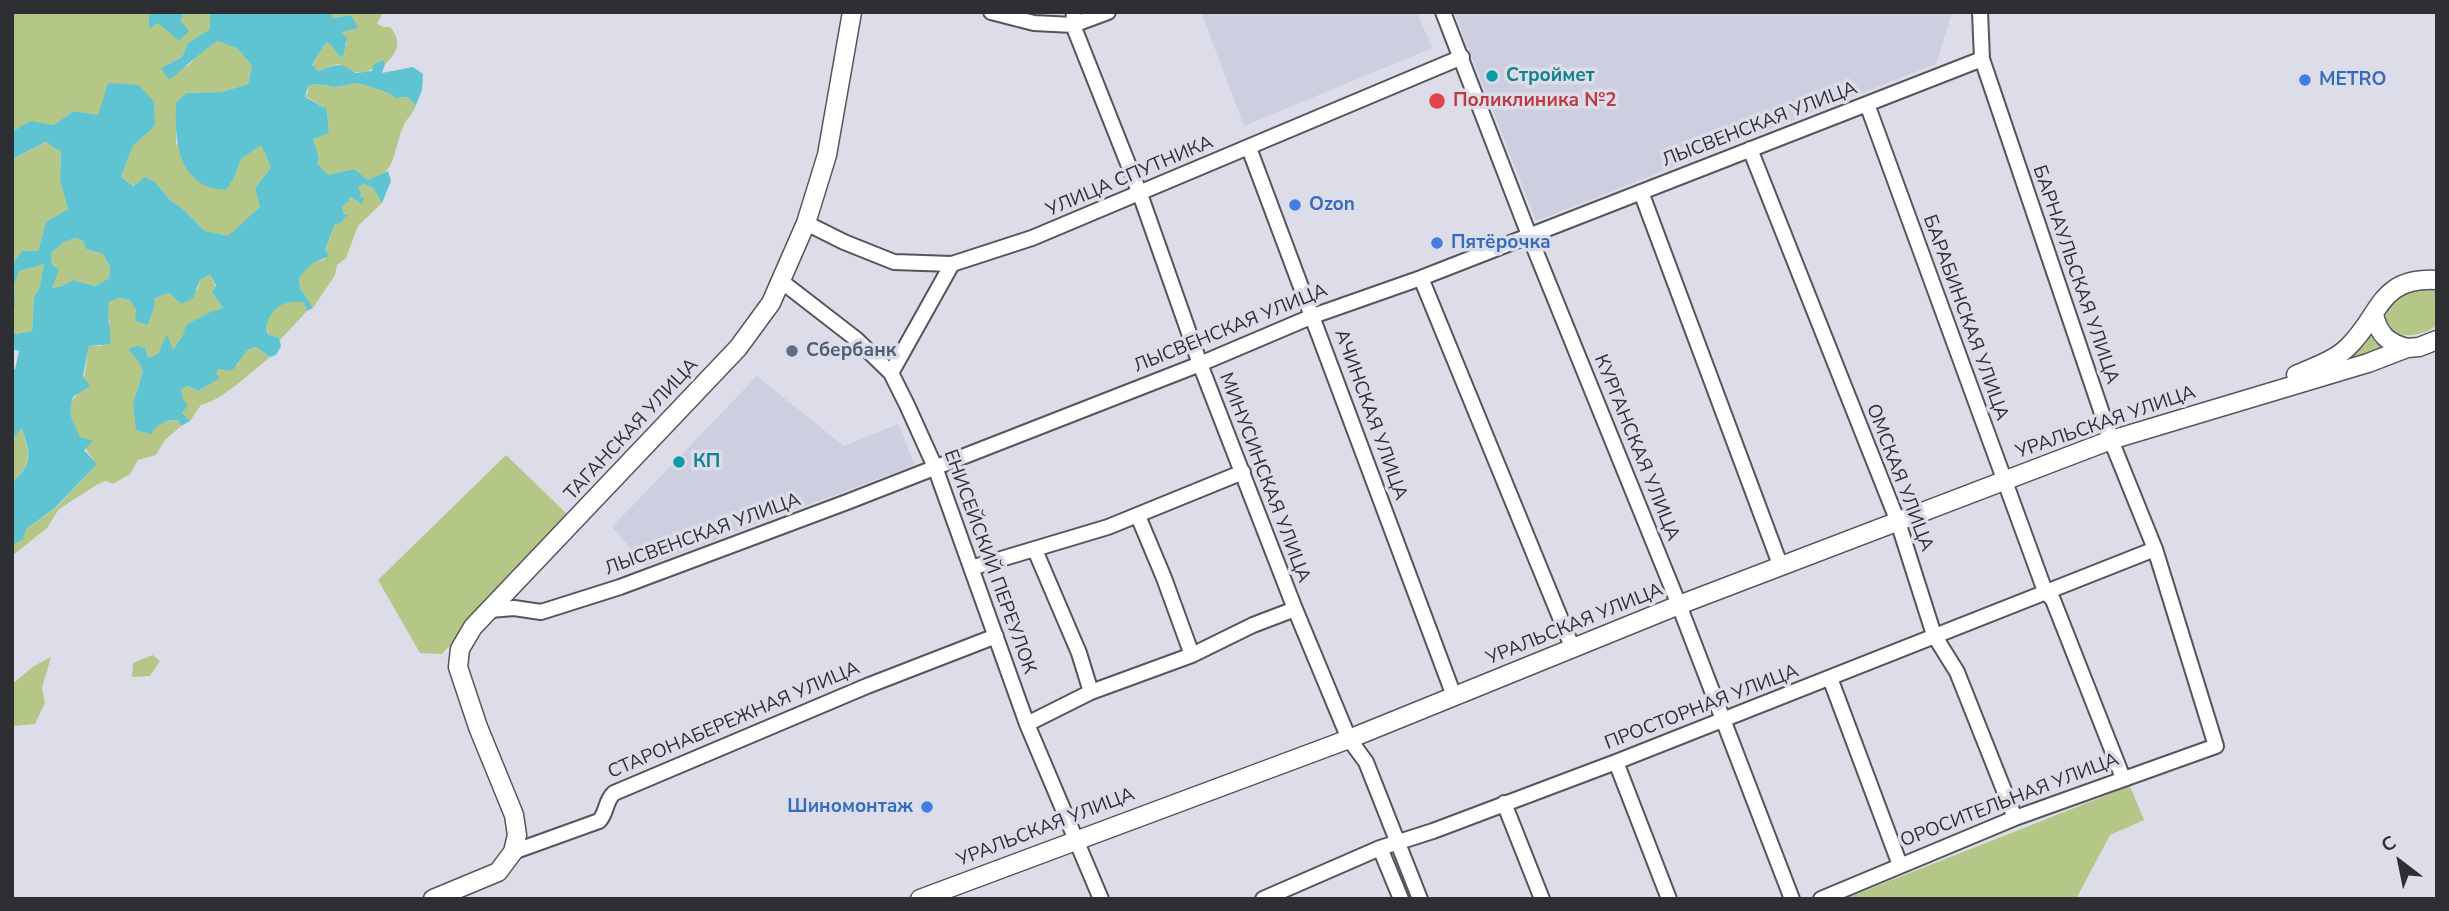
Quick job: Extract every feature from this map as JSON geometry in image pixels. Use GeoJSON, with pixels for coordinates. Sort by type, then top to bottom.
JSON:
{"type":"FeatureCollection","features":[{"type":"Feature","properties":{"kind":"main road","name":"ТАГАНСКАЯ УЛИЦА"},"geometry":{"type":"LineString","coordinates":[[513,852],[517,835],[513,815],[478,727],[458,667],[460,649],[473,627],[738,348],[771,303],[806,223],[827,155],[852,12]]}},
{"type":"Feature","properties":{"kind":"main road","name":"УРАЛЬСКАЯ УЛИЦА"},"geometry":{"type":"LineString","coordinates":[[2248,398],[2327,361],[2348,347],[2374,315],[2380,302],[2397,287],[2421,279],[2437,280]]}},
{"type":"Feature","properties":{"kind":"main road"},"geometry":{"type":"LineString","coordinates":[[2374,315],[2382,336],[2407,348]]}},
{"type":"Feature","properties":{"kind":"main road","name":"УРАЛЬСКАЯ УЛИЦА"},"geometry":{"type":"LineString","coordinates":[[920,899],[1349,739],[1679,604],[2111,440],[2437,340]]}},
{"type":"Feature","properties":{"kind":"main road","name":"СТАРОНАБЕРЕЖНАЯ УЛИЦА"},"geometry":{"type":"LineString","coordinates":[[433,899],[498,872],[513,852]]}},
{"type":"Feature","properties":{"kind":"street"},"geometry":{"type":"LineString","coordinates":[[991,12],[1034,23],[1108,12]]}},
{"type":"Feature","properties":{"kind":"street","name":"КУРГАНСКАЯ УЛИЦА"},"geometry":{"type":"LineString","coordinates":[[1443,12],[1529,236],[1679,604],[1792,899]]}},
{"type":"Feature","properties":{"kind":"street","name":"БАРНАУЛЬСКАЯ УЛИЦА"},"geometry":{"type":"LineString","coordinates":[[1980,12],[1982,59],[2111,440],[2155,549],[2216,746]]}},
{"type":"Feature","properties":{"kind":"street","name":"МИНУСИНСКАЯ УЛИЦА"},"geometry":{"type":"LineString","coordinates":[[1074,19],[1200,364],[1295,609],[1349,739],[1366,762],[1419,899]]}},
{"type":"Feature","properties":{"kind":"street","name":"УЛИЦА СПУТНИКА"},"geometry":{"type":"LineString","coordinates":[[806,223],[894,262],[952,264],[1032,238],[1462,57]]}},
{"type":"Feature","properties":{"kind":"street","name":"ЛЫСВЕНСКАЯ УЛИЦА"},"geometry":{"type":"LineString","coordinates":[[490,610],[514,608],[541,612],[559,608],[772,530],[1200,364],[1313,316],[1421,278],[1982,59]]}},
{"type":"Feature","properties":{"kind":"street","name":"БАРАБИНСКАЯ УЛИЦА"},"geometry":{"type":"LineString","coordinates":[[1867,104],[2045,591],[2053,600],[2123,778]]}},
{"type":"Feature","properties":{"kind":"street","name":"АЧИНСКАЯ УЛИЦА"},"geometry":{"type":"LineString","coordinates":[[1249,148],[1454,696]]}},
{"type":"Feature","properties":{"kind":"street","name":"ОМСКАЯ УЛИЦА"},"geometry":{"type":"LineString","coordinates":[[1750,149],[1898,522],[1934,635],[1957,672],[2015,818]]}},
{"type":"Feature","properties":{"kind":"street"},"geometry":{"type":"LineString","coordinates":[[1641,192],[1781,566]]}},
{"type":"Feature","properties":{"kind":"street"},"geometry":{"type":"LineString","coordinates":[[891,373],[952,264]]}},
{"type":"Feature","properties":{"kind":"street"},"geometry":{"type":"LineString","coordinates":[[1421,278],[1573,649]]}},
{"type":"Feature","properties":{"kind":"street","name":"ЕНИСЕЙСКИЙ ПЕРЕУЛОК"},"geometry":{"type":"LineString","coordinates":[[781,281],[856,339],[891,373],[934,467],[1027,724],[1101,899]]}},
{"type":"Feature","properties":{"kind":"street"},"geometry":{"type":"LineString","coordinates":[[971,568],[1108,527],[1243,472]]}},
{"type":"Feature","properties":{"kind":"street"},"geometry":{"type":"LineString","coordinates":[[1138,516],[1192,655]]}},
{"type":"Feature","properties":{"kind":"street","name":"ПРОСТОРНАЯ УЛИЦА"},"geometry":{"type":"LineString","coordinates":[[1263,899],[1380,848],[1433,831],[1616,762],[2155,549]]}},
{"type":"Feature","properties":{"kind":"street"},"geometry":{"type":"LineString","coordinates":[[1035,550],[1079,653],[1091,692]]}},
{"type":"Feature","properties":{"kind":"street"},"geometry":{"type":"LineString","coordinates":[[1027,724],[1091,692],[1192,655],[1253,625],[1295,609]]}},
{"type":"Feature","properties":{"kind":"street","name":"СТАРОНАБЕРЕЖНАЯ УЛИЦА"},"geometry":{"type":"LineString","coordinates":[[513,852],[599,821],[603,817],[609,797],[614,793],[867,686],[996,636]]}},
{"type":"Feature","properties":{"kind":"street"},"geometry":{"type":"LineString","coordinates":[[1830,678],[1900,865]]}},
{"type":"Feature","properties":{"kind":"street","name":"ОРОСИТЕЛЬНАЯ УЛИЦА"},"geometry":{"type":"LineString","coordinates":[[1821,899],[2015,818],[2216,746]]}},
{"type":"Feature","properties":{"kind":"street"},"geometry":{"type":"LineString","coordinates":[[1616,762],[1669,899]]}},
{"type":"Feature","properties":{"kind":"street"},"geometry":{"type":"LineString","coordinates":[[1504,803],[1542,899]]}},
{"type":"Feature","properties":{"kind":"street"},"geometry":{"type":"LineString","coordinates":[[1380,848],[1402,899]]}},
{"type":"Feature","properties":{"kind":"shaded area"},"geometry":{"type":"Polygon","coordinates":[[[1201,12],[1417,12],[1432,48],[1244,126],[1201,12]]]}},
{"type":"Feature","properties":{"kind":"shaded area"},"geometry":{"type":"Polygon","coordinates":[[[1454,12],[1952,12],[1936,64],[1536,221],[1454,12]]]}},
{"type":"Feature","properties":{"kind":"shaded area"},"geometry":{"type":"Polygon","coordinates":[[[757,376],[844,446],[898,424],[915,465],[646,566],[612,527],[757,376]]]}},
{"type":"Feature","properties":{"kind":"green space"},"geometry":{"type":"Polygon","coordinates":[[[12,12],[149,12],[150,28],[158,23],[181,21],[184,12],[210,12],[210,29],[188,43],[182,57],[161,68],[188,66],[199,53],[218,41],[238,49],[252,66],[248,84],[222,92],[186,93],[176,104],[176,144],[234,178],[241,159],[261,144],[271,167],[255,188],[261,207],[228,237],[205,231],[170,200],[155,182],[145,177],[135,186],[121,177],[133,146],[155,126],[74,111],[53,125],[30,122],[12,132],[12,12]]]}},
{"type":"Feature","properties":{"kind":"green space"},"geometry":{"type":"Polygon","coordinates":[[[332,12],[383,12],[377,24],[390,27],[394,32],[397,46],[393,55],[385,64],[382,60],[366,72],[356,72],[338,64],[318,71],[312,66],[326,42],[331,44],[339,56],[347,43],[342,32],[351,15],[333,18],[332,12]]]}},
{"type":"Feature","properties":{"kind":"green space"},"geometry":{"type":"Polygon","coordinates":[[[358,83],[396,98],[407,97],[416,105],[404,125],[390,166],[378,177],[368,180],[354,169],[328,175],[317,163],[319,158],[312,138],[329,133],[327,109],[305,96],[308,86],[316,84],[335,87],[358,83]]]}},
{"type":"Feature","properties":{"kind":"green space"},"geometry":{"type":"Polygon","coordinates":[[[47,142],[61,152],[60,180],[68,209],[46,222],[38,251],[12,264],[12,159],[47,142]]]}},
{"type":"Feature","properties":{"kind":"green space"},"geometry":{"type":"Polygon","coordinates":[[[363,184],[373,188],[382,203],[358,226],[346,258],[337,265],[335,275],[313,308],[300,288],[299,276],[313,263],[325,259],[325,251],[335,224],[344,220],[346,214],[341,206],[349,197],[361,203],[358,187],[363,184]]]}},
{"type":"Feature","properties":{"kind":"green space"},"geometry":{"type":"Polygon","coordinates":[[[75,238],[83,241],[86,249],[103,254],[110,267],[109,278],[95,286],[73,280],[51,288],[55,267],[51,253],[64,242],[75,238]]]}},
{"type":"Feature","properties":{"kind":"green space"},"geometry":{"type":"Polygon","coordinates":[[[45,263],[40,287],[34,297],[32,331],[14,334],[14,286],[19,271],[45,263]]]}},
{"type":"Feature","properties":{"kind":"green space"},"geometry":{"type":"Polygon","coordinates":[[[210,273],[223,308],[187,325],[173,351],[167,336],[158,354],[139,362],[143,372],[133,403],[156,426],[178,420],[181,426],[165,440],[156,455],[138,460],[130,474],[113,484],[106,481],[98,484],[59,509],[47,528],[12,556],[12,546],[22,539],[26,529],[56,508],[97,464],[75,428],[70,407],[82,385],[89,346],[101,346],[110,324],[107,311],[109,302],[120,298],[130,300],[148,325],[155,298],[169,293],[181,304],[198,289],[200,280],[210,273]]]}},
{"type":"Feature","properties":{"kind":"green space"},"geometry":{"type":"Polygon","coordinates":[[[2427,288],[2437,290],[2437,325],[2408,335],[2395,332],[2389,327],[2385,320],[2390,305],[2400,296],[2427,288]]]}},
{"type":"Feature","properties":{"kind":"green space"},"geometry":{"type":"Polygon","coordinates":[[[293,300],[304,303],[307,311],[280,340],[279,337],[269,335],[269,317],[281,305],[293,300]]]}},
{"type":"Feature","properties":{"kind":"green space"},"geometry":{"type":"Polygon","coordinates":[[[2366,329],[2385,350],[2363,359],[2339,362],[2366,329]]]}},
{"type":"Feature","properties":{"kind":"green space"},"geometry":{"type":"Polygon","coordinates":[[[256,347],[270,357],[227,392],[201,405],[190,421],[182,413],[184,409],[181,389],[188,386],[198,391],[202,389],[218,369],[238,365],[245,353],[256,347]]]}},
{"type":"Feature","properties":{"kind":"green space"},"geometry":{"type":"Polygon","coordinates":[[[22,428],[27,463],[12,483],[12,440],[22,428]]]}},
{"type":"Feature","properties":{"kind":"green space"},"geometry":{"type":"Polygon","coordinates":[[[506,455],[568,515],[442,654],[420,653],[378,580],[506,455]]]}},
{"type":"Feature","properties":{"kind":"green space"},"geometry":{"type":"Polygon","coordinates":[[[153,655],[160,661],[150,676],[132,677],[133,663],[153,655]]]}},
{"type":"Feature","properties":{"kind":"green space"},"geometry":{"type":"Polygon","coordinates":[[[51,657],[42,688],[45,703],[35,724],[12,726],[12,684],[34,666],[51,657]]]}},
{"type":"Feature","properties":{"kind":"green space"},"geometry":{"type":"Polygon","coordinates":[[[2130,786],[2144,820],[2110,835],[2076,899],[1844,899],[2130,786]]]}},
{"type":"Feature","properties":{"kind":"water"},"geometry":{"type":"Polygon","coordinates":[[[149,12],[184,12],[181,21],[189,31],[179,41],[158,23],[149,29],[149,12]]]}},
{"type":"Feature","properties":{"kind":"water"},"geometry":{"type":"Polygon","coordinates":[[[210,12],[332,12],[333,18],[351,15],[358,28],[342,32],[347,38],[343,57],[326,42],[312,65],[318,71],[338,65],[356,73],[372,71],[373,65],[383,60],[385,64],[382,73],[413,67],[423,74],[422,90],[416,105],[407,97],[396,98],[358,83],[335,87],[316,84],[308,86],[305,97],[327,109],[329,133],[313,139],[319,158],[317,163],[328,175],[354,169],[368,180],[388,171],[391,181],[382,203],[373,188],[363,184],[358,187],[360,197],[364,198],[362,204],[350,197],[342,206],[343,213],[347,215],[341,223],[335,224],[325,250],[329,256],[313,263],[299,277],[300,288],[313,308],[307,311],[304,303],[290,302],[277,308],[269,318],[267,332],[279,337],[281,346],[276,355],[270,357],[256,347],[252,348],[231,371],[218,369],[216,374],[220,378],[198,391],[188,386],[181,389],[183,399],[188,405],[182,413],[190,421],[181,426],[178,420],[173,420],[159,425],[151,434],[136,430],[133,403],[143,372],[139,362],[128,349],[137,346],[145,348],[148,358],[158,354],[167,334],[173,350],[186,325],[223,308],[212,292],[216,286],[210,274],[200,280],[193,298],[181,304],[169,293],[155,298],[148,325],[135,321],[136,310],[130,300],[120,298],[109,302],[110,344],[89,346],[83,376],[90,386],[73,397],[71,409],[80,437],[93,441],[84,450],[97,464],[55,508],[26,529],[23,539],[12,546],[12,483],[24,469],[28,452],[22,428],[12,440],[12,370],[15,369],[19,351],[12,349],[12,331],[15,334],[32,331],[34,297],[40,287],[44,264],[19,271],[14,286],[15,307],[12,307],[12,264],[22,251],[38,251],[46,222],[68,209],[60,180],[61,152],[46,142],[12,159],[12,132],[30,121],[53,125],[74,111],[98,115],[108,83],[139,85],[154,102],[155,126],[133,146],[121,177],[134,186],[145,177],[155,182],[170,200],[205,231],[228,236],[260,207],[255,188],[271,167],[261,145],[241,159],[226,190],[204,185],[194,178],[182,160],[177,137],[176,103],[186,93],[222,92],[248,84],[252,66],[238,49],[218,41],[169,80],[161,68],[182,57],[188,43],[210,29],[210,12]],[[75,238],[64,242],[51,253],[53,264],[59,269],[52,288],[73,280],[95,286],[109,278],[110,267],[103,254],[86,249],[83,241],[75,238]]]}},
{"type":"Feature","properties":{"kind":"place","name":"Строймет"},"geometry":{"type":"Point","coordinates":[1492,76]}},
{"type":"Feature","properties":{"kind":"place","name":"METRO"},"geometry":{"type":"Point","coordinates":[2305,80]}},
{"type":"Feature","properties":{"kind":"place","name":"Поликлиника №2"},"geometry":{"type":"Point","coordinates":[1437,101]}},
{"type":"Feature","properties":{"kind":"place","name":"Ozon"},"geometry":{"type":"Point","coordinates":[1295,205]}},
{"type":"Feature","properties":{"kind":"place","name":"Пятёрочка"},"geometry":{"type":"Point","coordinates":[1437,243]}},
{"type":"Feature","properties":{"kind":"place","name":"Сбербанк"},"geometry":{"type":"Point","coordinates":[792,351]}},
{"type":"Feature","properties":{"kind":"place","name":"КП"},"geometry":{"type":"Point","coordinates":[679,462]}},
{"type":"Feature","properties":{"kind":"place","name":"Шиномонтаж"},"geometry":{"type":"Point","coordinates":[927,807]}}]}
